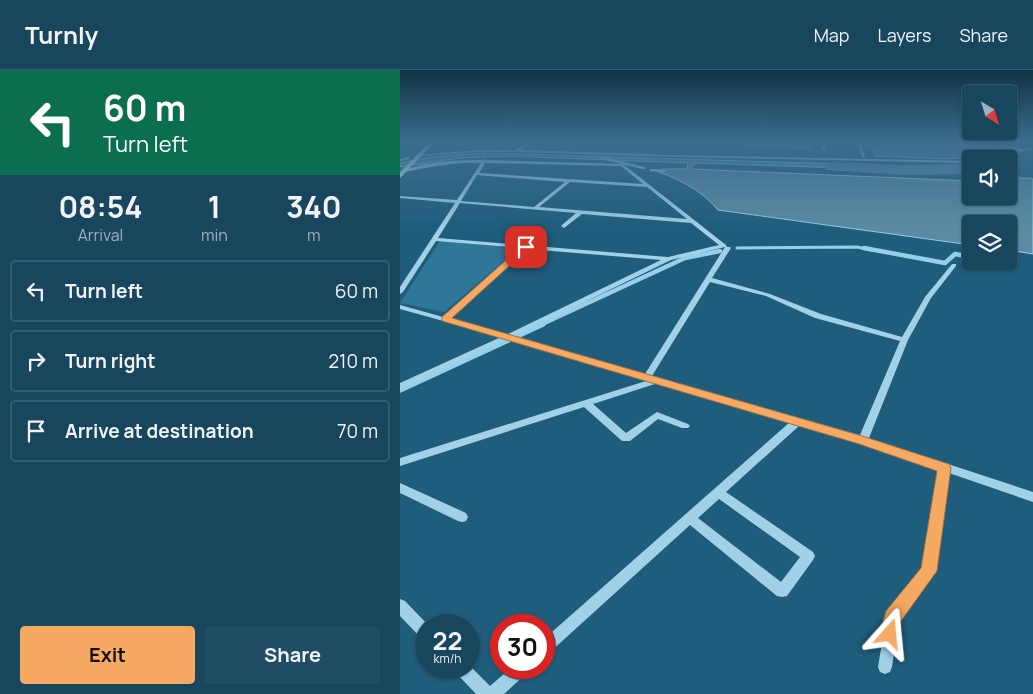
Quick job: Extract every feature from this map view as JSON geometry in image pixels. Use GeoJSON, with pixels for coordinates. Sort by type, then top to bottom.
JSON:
{"type":"FeatureCollection","features":[{"type":"Feature","properties":{"kind":"street"},"geometry":{"type":"LineString","coordinates":[[400,292],[478,171]]}},
{"type":"Feature","properties":{"kind":"street"},"geometry":{"type":"LineString","coordinates":[[400,386],[511,338],[669,260],[724,246],[630,171]]}},
{"type":"Feature","properties":{"kind":"street"},"geometry":{"type":"LineString","coordinates":[[476,174],[648,186]]}},
{"type":"Feature","properties":{"kind":"street"},"geometry":{"type":"LineString","coordinates":[[535,208],[570,180]]}},
{"type":"Feature","properties":{"kind":"street"},"geometry":{"type":"LineString","coordinates":[[400,197],[691,221]]}},
{"type":"Feature","properties":{"kind":"street"},"geometry":{"type":"LineString","coordinates":[[564,226],[581,212]]}},
{"type":"Feature","properties":{"kind":"street"},"geometry":{"type":"LineString","coordinates":[[434,239],[669,260]]}},
{"type":"Feature","properties":{"kind":"street"},"geometry":{"type":"LineString","coordinates":[[445,319],[526,247]]}},
{"type":"Feature","properties":{"kind":"street"},"geometry":{"type":"LineString","coordinates":[[400,462],[586,403],[651,380],[708,279],[728,248]]}},
{"type":"Feature","properties":{"kind":"street"},"geometry":{"type":"LineString","coordinates":[[862,440],[904,340],[928,297],[954,266]]}},
{"type":"Feature","properties":{"kind":"street"},"geometry":{"type":"LineString","coordinates":[[708,279],[768,295],[818,316],[904,340]]}},
{"type":"Feature","properties":{"kind":"street"},"geometry":{"type":"LineString","coordinates":[[400,308],[445,319],[862,440],[1033,497]]}},
{"type":"Feature","properties":{"kind":"street"},"geometry":{"type":"LineString","coordinates":[[586,403],[626,438],[657,415],[685,426]]}},
{"type":"Feature","properties":{"kind":"street"},"geometry":{"type":"LineString","coordinates":[[555,638],[797,422]]}},
{"type":"Feature","properties":{"kind":"street"},"geometry":{"type":"LineString","coordinates":[[885,667],[893,618],[928,571],[944,468]]}},
{"type":"Feature","properties":{"kind":"street"},"geometry":{"type":"LineString","coordinates":[[400,488],[462,517]]}},
{"type":"Feature","properties":{"kind":"street"},"geometry":{"type":"LineString","coordinates":[[690,518],[782,591],[809,556],[718,492]]}},
{"type":"Feature","properties":{"kind":"street"},"geometry":{"type":"LineString","coordinates":[[400,606],[415,622]]}},
{"type":"Feature","properties":{"kind":"street"},"geometry":{"type":"LineString","coordinates":[[472,679],[487,694]]}},
{"type":"Feature","properties":{"kind":"street"},"geometry":{"type":"LineString","coordinates":[[492,694],[509,679]]}},
{"type":"Feature","properties":{"kind":"shaded area"},"geometry":{"type":"Polygon","coordinates":[[[656,171],[740,171],[962,181],[962,205],[1017,205],[1017,178],[1030,178],[1033,179],[1033,254],[1017,251],[1017,215],[962,215],[962,244],[718,210],[690,186],[656,171]]]}},
{"type":"Feature","properties":{"kind":"shaded area"},"geometry":{"type":"Polygon","coordinates":[[[440,241],[519,248],[444,312],[400,303],[440,241]]]}},
{"type":"Feature","properties":{"kind":"waterway"},"geometry":{"type":"LineString","coordinates":[[737,248],[857,247],[871,250]]}},
{"type":"Feature","properties":{"kind":"waterway"},"geometry":{"type":"LineString","coordinates":[[864,248],[945,263],[955,254],[962,255]]}},
{"type":"Feature","properties":{"kind":"waterway"},"geometry":{"type":"LineString","coordinates":[[540,325],[685,258],[720,251]]}},
{"type":"Feature","properties":{"kind":"waterway"},"geometry":{"type":"LineString","coordinates":[[400,390],[543,324]]}},
{"type":"Feature","properties":{"kind":"route"},"geometry":{"type":"LineString","coordinates":[[526,247],[445,319],[862,440],[944,468],[928,571],[893,618],[890,634]]}}]}
